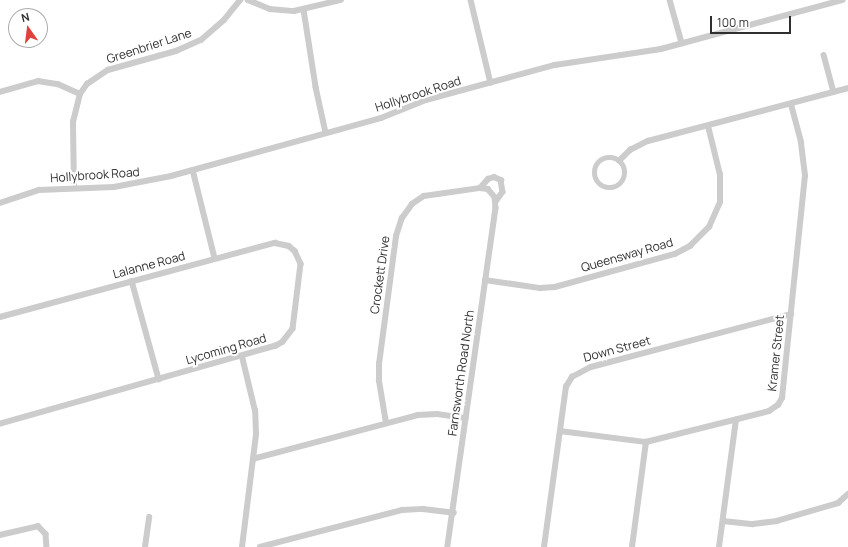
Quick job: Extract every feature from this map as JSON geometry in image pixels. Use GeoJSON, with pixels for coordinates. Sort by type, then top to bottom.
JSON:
{"type":"FeatureCollection","features":[{"type":"Feature","properties":{"kind":"street","name":"Greenbrier Lane"},"geometry":{"type":"LineString","coordinates":[[80,94],[87,84],[108,70],[176,51],[202,40],[219,24],[240,0]]}},
{"type":"Feature","properties":{"kind":"street"},"geometry":{"type":"LineString","coordinates":[[248,0],[270,9],[304,10],[341,0]]}},
{"type":"Feature","properties":{"kind":"street"},"geometry":{"type":"LineString","coordinates":[[470,0],[491,83]]}},
{"type":"Feature","properties":{"kind":"street"},"geometry":{"type":"LineString","coordinates":[[670,0],[682,43]]}},
{"type":"Feature","properties":{"kind":"street","name":"Hollybrook Road"},"geometry":{"type":"LineString","coordinates":[[0,202],[30,192],[130,185],[193,170],[326,133],[491,83],[570,62],[643,52],[842,0]]}},
{"type":"Feature","properties":{"kind":"street"},"geometry":{"type":"LineString","coordinates":[[304,10],[316,88],[326,133]]}},
{"type":"Feature","properties":{"kind":"street"},"geometry":{"type":"LineString","coordinates":[[824,55],[834,92]]}},
{"type":"Feature","properties":{"kind":"street"},"geometry":{"type":"LineString","coordinates":[[0,92],[38,80],[58,84],[80,94],[72,128],[74,188]]}},
{"type":"Feature","properties":{"kind":"street"},"geometry":{"type":"LineString","coordinates":[[619,161],[638,145],[848,88]]}},
{"type":"Feature","properties":{"kind":"street","name":"Kramer Street"},"geometry":{"type":"LineString","coordinates":[[560,431],[646,442],[769,411],[781,402],[805,176],[801,142],[791,104]]}},
{"type":"Feature","properties":{"kind":"street","name":"Queensway Road"},"geometry":{"type":"LineString","coordinates":[[485,280],[540,288],[555,287],[675,254],[690,246],[711,223],[720,196],[720,175],[708,126]]}},
{"type":"Feature","properties":{"kind":"street"},"geometry":{"type":"LineString","coordinates":[[610,158],[619,161],[624,170],[623,179],[617,187],[602,186],[596,179],[597,165],[610,158]]}},
{"type":"Feature","properties":{"kind":"street"},"geometry":{"type":"LineString","coordinates":[[193,170],[216,258]]}},
{"type":"Feature","properties":{"kind":"street","name":"Crockett Drive"},"geometry":{"type":"LineString","coordinates":[[386,423],[378,368],[398,226],[407,210],[424,196],[480,188],[488,179],[494,177],[501,180],[503,192],[496,202]]}},
{"type":"Feature","properties":{"kind":"street"},"geometry":{"type":"LineString","coordinates":[[480,188],[491,191],[496,202]]}},
{"type":"Feature","properties":{"kind":"street","name":"Farnsworth Road North"},"geometry":{"type":"LineString","coordinates":[[448,547],[454,513],[496,202]]}},
{"type":"Feature","properties":{"kind":"street","name":"Lycoming Road"},"geometry":{"type":"LineString","coordinates":[[0,424],[242,357],[276,346],[289,336],[294,322],[301,271],[299,257],[289,246],[275,243],[216,258]]}},
{"type":"Feature","properties":{"kind":"street","name":"Lalanne Road"},"geometry":{"type":"LineString","coordinates":[[0,317],[216,258]]}},
{"type":"Feature","properties":{"kind":"street"},"geometry":{"type":"LineString","coordinates":[[132,281],[159,379]]}},
{"type":"Feature","properties":{"kind":"street","name":"Down Street"},"geometry":{"type":"LineString","coordinates":[[544,547],[567,383],[580,371],[791,314]]}},
{"type":"Feature","properties":{"kind":"street"},"geometry":{"type":"LineString","coordinates":[[242,357],[256,422],[242,547]]}},
{"type":"Feature","properties":{"kind":"street"},"geometry":{"type":"LineString","coordinates":[[253,459],[386,423],[431,414],[466,418]]}},
{"type":"Feature","properties":{"kind":"street"},"geometry":{"type":"LineString","coordinates":[[720,547],[736,420]]}},
{"type":"Feature","properties":{"kind":"street"},"geometry":{"type":"LineString","coordinates":[[632,547],[646,442]]}},
{"type":"Feature","properties":{"kind":"street"},"geometry":{"type":"LineString","coordinates":[[723,521],[753,524],[778,521],[838,503],[848,494]]}},
{"type":"Feature","properties":{"kind":"street"},"geometry":{"type":"LineString","coordinates":[[260,547],[402,510],[423,509],[454,513]]}},
{"type":"Feature","properties":{"kind":"street"},"geometry":{"type":"LineString","coordinates":[[145,547],[148,517]]}},
{"type":"Feature","properties":{"kind":"street"},"geometry":{"type":"LineString","coordinates":[[0,535],[38,526],[46,534],[47,547]]}}]}
